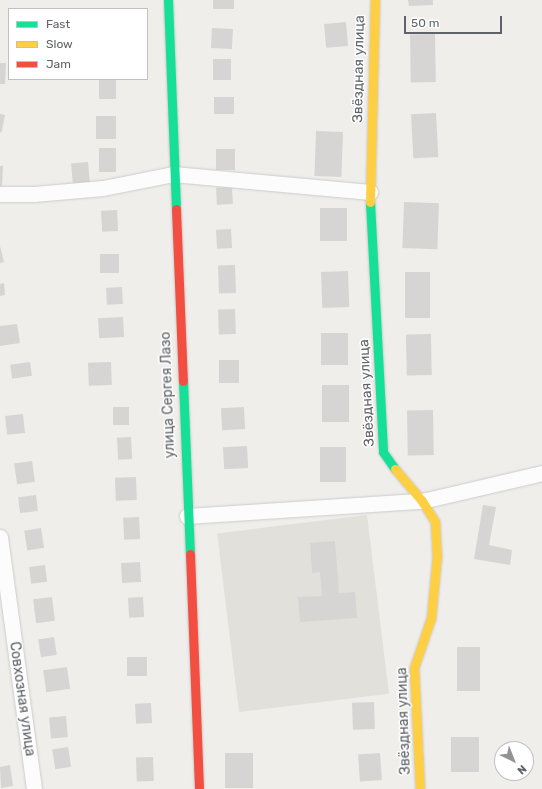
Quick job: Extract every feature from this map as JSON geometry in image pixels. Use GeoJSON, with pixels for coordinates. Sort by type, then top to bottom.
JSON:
{"type":"FeatureCollection","features":[{"type":"Feature","properties":{"kind":"street","name":"улица Сергея Лазо"},"geometry":{"type":"LineString","coordinates":[[168,0],[173,174],[199,789]]}},
{"type":"Feature","properties":{"kind":"street","name":"Звёздная улица"},"geometry":{"type":"LineString","coordinates":[[375,0],[370,192],[383,452],[407,486],[422,501],[435,522],[437,555],[430,618],[414,668],[420,789]]}},
{"type":"Feature","properties":{"kind":"street"},"geometry":{"type":"LineString","coordinates":[[0,194],[34,194],[103,188],[173,174],[370,192]]}},
{"type":"Feature","properties":{"kind":"street"},"geometry":{"type":"LineString","coordinates":[[188,516],[422,501],[542,473]]}},
{"type":"Feature","properties":{"kind":"street","name":"Совхозная улица"},"geometry":{"type":"LineString","coordinates":[[0,537],[34,789]]}},
{"type":"Feature","properties":{"kind":"shaded area"},"geometry":{"type":"Polygon","coordinates":[[[367,515],[389,694],[239,712],[217,533],[367,515]]]}},
{"type":"Feature","properties":{"kind":"building"},"geometry":{"type":"Polygon","coordinates":[[[213,0],[234,0],[234,9],[213,9],[213,0]]]}},
{"type":"Feature","properties":{"kind":"building"},"geometry":{"type":"Polygon","coordinates":[[[408,0],[433,0],[433,5],[409,6],[408,0]]]}},
{"type":"Feature","properties":{"kind":"building"},"geometry":{"type":"Polygon","coordinates":[[[346,22],[348,46],[326,48],[324,24],[346,22]]]}},
{"type":"Feature","properties":{"kind":"building"},"geometry":{"type":"Polygon","coordinates":[[[212,28],[233,29],[232,49],[211,48],[212,28]]]}},
{"type":"Feature","properties":{"kind":"building"},"geometry":{"type":"Polygon","coordinates":[[[410,34],[435,34],[436,82],[411,82],[410,34]]]}},
{"type":"Feature","properties":{"kind":"building"},"geometry":{"type":"Polygon","coordinates":[[[213,59],[231,59],[231,80],[213,80],[213,59]]]}},
{"type":"Feature","properties":{"kind":"building"},"geometry":{"type":"Polygon","coordinates":[[[0,63],[6,63],[5,84],[0,84],[0,63]]]}},
{"type":"Feature","properties":{"kind":"building"},"geometry":{"type":"Polygon","coordinates":[[[99,80],[116,80],[116,99],[99,99],[99,80]]]}},
{"type":"Feature","properties":{"kind":"building"},"geometry":{"type":"Polygon","coordinates":[[[214,97],[234,97],[234,114],[214,114],[214,97]]]}},
{"type":"Feature","properties":{"kind":"building"},"geometry":{"type":"Polygon","coordinates":[[[436,113],[438,157],[413,158],[411,114],[436,113]]]}},
{"type":"Feature","properties":{"kind":"building"},"geometry":{"type":"Polygon","coordinates":[[[0,114],[5,115],[1,133],[0,132],[0,114]]]}},
{"type":"Feature","properties":{"kind":"building"},"geometry":{"type":"Polygon","coordinates":[[[96,116],[116,116],[116,139],[96,139],[96,116]]]}},
{"type":"Feature","properties":{"kind":"building"},"geometry":{"type":"Polygon","coordinates":[[[316,131],[343,132],[341,177],[314,176],[316,131]]]}},
{"type":"Feature","properties":{"kind":"building"},"geometry":{"type":"Polygon","coordinates":[[[99,148],[116,148],[116,172],[99,172],[99,148]]]}},
{"type":"Feature","properties":{"kind":"building"},"geometry":{"type":"Polygon","coordinates":[[[216,149],[235,149],[235,170],[216,170],[216,149]]]}},
{"type":"Feature","properties":{"kind":"building"},"geometry":{"type":"Polygon","coordinates":[[[88,162],[90,184],[73,185],[71,163],[88,162]]]}},
{"type":"Feature","properties":{"kind":"building"},"geometry":{"type":"Polygon","coordinates":[[[0,166],[3,166],[2,186],[0,186],[0,166]]]}},
{"type":"Feature","properties":{"kind":"building"},"geometry":{"type":"Polygon","coordinates":[[[232,187],[233,204],[217,205],[216,188],[232,187]]]}},
{"type":"Feature","properties":{"kind":"building"},"geometry":{"type":"Polygon","coordinates":[[[404,202],[439,203],[437,249],[402,248],[404,202]]]}},
{"type":"Feature","properties":{"kind":"building"},"geometry":{"type":"Polygon","coordinates":[[[320,208],[347,208],[347,241],[320,241],[320,208]]]}},
{"type":"Feature","properties":{"kind":"building"},"geometry":{"type":"Polygon","coordinates":[[[117,210],[118,231],[102,232],[101,211],[117,210]]]}},
{"type":"Feature","properties":{"kind":"building"},"geometry":{"type":"Polygon","coordinates":[[[231,229],[232,248],[217,249],[216,230],[231,229]]]}},
{"type":"Feature","properties":{"kind":"building"},"geometry":{"type":"Polygon","coordinates":[[[0,246],[4,262],[0,263],[0,246]]]}},
{"type":"Feature","properties":{"kind":"building"},"geometry":{"type":"Polygon","coordinates":[[[100,254],[119,254],[119,273],[100,273],[100,254]]]}},
{"type":"Feature","properties":{"kind":"building"},"geometry":{"type":"Polygon","coordinates":[[[235,265],[236,293],[219,294],[218,266],[235,265]]]}},
{"type":"Feature","properties":{"kind":"building"},"geometry":{"type":"Polygon","coordinates":[[[348,271],[349,307],[322,308],[321,272],[348,271]]]}},
{"type":"Feature","properties":{"kind":"building"},"geometry":{"type":"Polygon","coordinates":[[[405,272],[430,272],[430,318],[405,318],[405,272]]]}},
{"type":"Feature","properties":{"kind":"building"},"geometry":{"type":"Polygon","coordinates":[[[4,283],[5,295],[0,296],[0,284],[4,283]]]}},
{"type":"Feature","properties":{"kind":"building"},"geometry":{"type":"Polygon","coordinates":[[[122,287],[123,304],[107,305],[106,288],[122,287]]]}},
{"type":"Feature","properties":{"kind":"building"},"geometry":{"type":"Polygon","coordinates":[[[235,309],[236,334],[219,335],[218,310],[235,309]]]}},
{"type":"Feature","properties":{"kind":"building"},"geometry":{"type":"Polygon","coordinates":[[[123,317],[124,337],[99,338],[98,318],[123,317]]]}},
{"type":"Feature","properties":{"kind":"building"},"geometry":{"type":"Polygon","coordinates":[[[17,324],[20,343],[0,346],[0,326],[17,324]]]}},
{"type":"Feature","properties":{"kind":"building"},"geometry":{"type":"Polygon","coordinates":[[[321,333],[348,333],[348,365],[321,365],[321,333]]]}},
{"type":"Feature","properties":{"kind":"building"},"geometry":{"type":"Polygon","coordinates":[[[406,334],[431,334],[432,375],[407,375],[406,334]]]}},
{"type":"Feature","properties":{"kind":"building"},"geometry":{"type":"Polygon","coordinates":[[[219,360],[239,360],[239,383],[219,383],[219,360]]]}},
{"type":"Feature","properties":{"kind":"building"},"geometry":{"type":"Polygon","coordinates":[[[30,362],[32,376],[12,379],[10,365],[30,362]]]}},
{"type":"Feature","properties":{"kind":"building"},"geometry":{"type":"Polygon","coordinates":[[[111,362],[112,385],[89,386],[88,363],[111,362]]]}},
{"type":"Feature","properties":{"kind":"building"},"geometry":{"type":"Polygon","coordinates":[[[322,385],[349,385],[349,422],[322,422],[322,385]]]}},
{"type":"Feature","properties":{"kind":"building"},"geometry":{"type":"Polygon","coordinates":[[[113,407],[129,407],[129,425],[113,425],[113,407]]]}},
{"type":"Feature","properties":{"kind":"building"},"geometry":{"type":"Polygon","coordinates":[[[244,407],[245,429],[222,430],[221,408],[244,407]]]}},
{"type":"Feature","properties":{"kind":"building"},"geometry":{"type":"Polygon","coordinates":[[[407,410],[433,410],[434,455],[408,455],[407,410]]]}},
{"type":"Feature","properties":{"kind":"building"},"geometry":{"type":"Polygon","coordinates":[[[23,414],[25,433],[7,435],[5,416],[23,414]]]}},
{"type":"Feature","properties":{"kind":"building"},"geometry":{"type":"Polygon","coordinates":[[[131,437],[132,459],[118,460],[117,438],[131,437]]]}},
{"type":"Feature","properties":{"kind":"building"},"geometry":{"type":"Polygon","coordinates":[[[247,446],[248,468],[224,469],[223,447],[247,446]]]}},
{"type":"Feature","properties":{"kind":"building"},"geometry":{"type":"Polygon","coordinates":[[[320,447],[346,447],[346,482],[320,482],[320,447]]]}},
{"type":"Feature","properties":{"kind":"building"},"geometry":{"type":"Polygon","coordinates":[[[32,461],[35,482],[17,484],[14,464],[32,461]]]}},
{"type":"Feature","properties":{"kind":"building"},"geometry":{"type":"Polygon","coordinates":[[[136,477],[137,500],[116,501],[115,478],[136,477]]]}},
{"type":"Feature","properties":{"kind":"building"},"geometry":{"type":"Polygon","coordinates":[[[36,495],[38,511],[20,513],[18,497],[36,495]]]}},
{"type":"Feature","properties":{"kind":"building"},"geometry":{"type":"Polygon","coordinates":[[[483,505],[496,507],[489,545],[512,550],[510,565],[474,559],[483,505]]]}},
{"type":"Feature","properties":{"kind":"building"},"geometry":{"type":"Polygon","coordinates":[[[139,517],[140,539],[124,540],[123,518],[139,517]]]}},
{"type":"Feature","properties":{"kind":"building"},"geometry":{"type":"Polygon","coordinates":[[[41,528],[44,548],[27,550],[24,531],[41,528]]]}},
{"type":"Feature","properties":{"kind":"building"},"geometry":{"type":"Polygon","coordinates":[[[335,541],[339,593],[355,592],[357,618],[300,622],[298,597],[322,596],[320,572],[312,573],[310,543],[335,541]]]}},
{"type":"Feature","properties":{"kind":"building"},"geometry":{"type":"Polygon","coordinates":[[[140,562],[141,582],[122,583],[121,563],[140,562]]]}},
{"type":"Feature","properties":{"kind":"building"},"geometry":{"type":"Polygon","coordinates":[[[45,565],[47,582],[31,584],[29,567],[45,565]]]}},
{"type":"Feature","properties":{"kind":"building"},"geometry":{"type":"Polygon","coordinates":[[[52,597],[55,621],[36,623],[33,599],[52,597]]]}},
{"type":"Feature","properties":{"kind":"building"},"geometry":{"type":"Polygon","coordinates":[[[143,597],[144,617],[129,618],[128,598],[143,597]]]}},
{"type":"Feature","properties":{"kind":"building"},"geometry":{"type":"Polygon","coordinates":[[[54,637],[57,655],[41,657],[38,640],[54,637]]]}},
{"type":"Feature","properties":{"kind":"building"},"geometry":{"type":"Polygon","coordinates":[[[457,647],[480,647],[480,691],[457,691],[457,647]]]}},
{"type":"Feature","properties":{"kind":"building"},"geometry":{"type":"Polygon","coordinates":[[[127,657],[147,657],[147,676],[127,676],[127,657]]]}},
{"type":"Feature","properties":{"kind":"building"},"geometry":{"type":"Polygon","coordinates":[[[67,667],[70,689],[46,692],[43,670],[67,667]]]}},
{"type":"Feature","properties":{"kind":"building"},"geometry":{"type":"Polygon","coordinates":[[[374,702],[375,729],[353,730],[352,703],[374,702]]]}},
{"type":"Feature","properties":{"kind":"building"},"geometry":{"type":"Polygon","coordinates":[[[151,703],[152,723],[136,724],[135,704],[151,703]]]}},
{"type":"Feature","properties":{"kind":"building"},"geometry":{"type":"Polygon","coordinates":[[[66,716],[68,737],[51,738],[49,717],[66,716]]]}},
{"type":"Feature","properties":{"kind":"building"},"geometry":{"type":"Polygon","coordinates":[[[451,737],[479,737],[479,772],[451,772],[451,737]]]}},
{"type":"Feature","properties":{"kind":"building"},"geometry":{"type":"Polygon","coordinates":[[[68,747],[71,767],[55,769],[52,750],[68,747]]]}},
{"type":"Feature","properties":{"kind":"building"},"geometry":{"type":"Polygon","coordinates":[[[225,753],[253,753],[253,788],[225,788],[225,753]]]}},
{"type":"Feature","properties":{"kind":"building"},"geometry":{"type":"Polygon","coordinates":[[[380,753],[382,780],[360,781],[358,755],[380,753]]]}},
{"type":"Feature","properties":{"kind":"building"},"geometry":{"type":"Polygon","coordinates":[[[153,757],[154,781],[137,782],[136,758],[153,757]]]}},
{"type":"Feature","properties":{"kind":"building"},"geometry":{"type":"Polygon","coordinates":[[[10,765],[13,786],[1,788],[0,767],[10,765]]]}},
{"type":"Feature","properties":{"kind":"traffic: fast"},"geometry":{"type":"LineString","coordinates":[[168,0],[176,209]]}},
{"type":"Feature","properties":{"kind":"traffic: fast"},"geometry":{"type":"LineString","coordinates":[[370,202],[383,452],[395,469]]}},
{"type":"Feature","properties":{"kind":"traffic: fast"},"geometry":{"type":"LineString","coordinates":[[183,381],[190,554]]}},
{"type":"Feature","properties":{"kind":"traffic: slow"},"geometry":{"type":"LineString","coordinates":[[370,202],[375,0]]}},
{"type":"Feature","properties":{"kind":"traffic: slow"},"geometry":{"type":"LineString","coordinates":[[395,469],[422,501],[435,522],[437,555],[431,618],[414,668],[420,789]]}},
{"type":"Feature","properties":{"kind":"traffic: jam"},"geometry":{"type":"LineString","coordinates":[[176,209],[183,381]]}},
{"type":"Feature","properties":{"kind":"traffic: jam"},"geometry":{"type":"LineString","coordinates":[[190,554],[199,789]]}}]}
